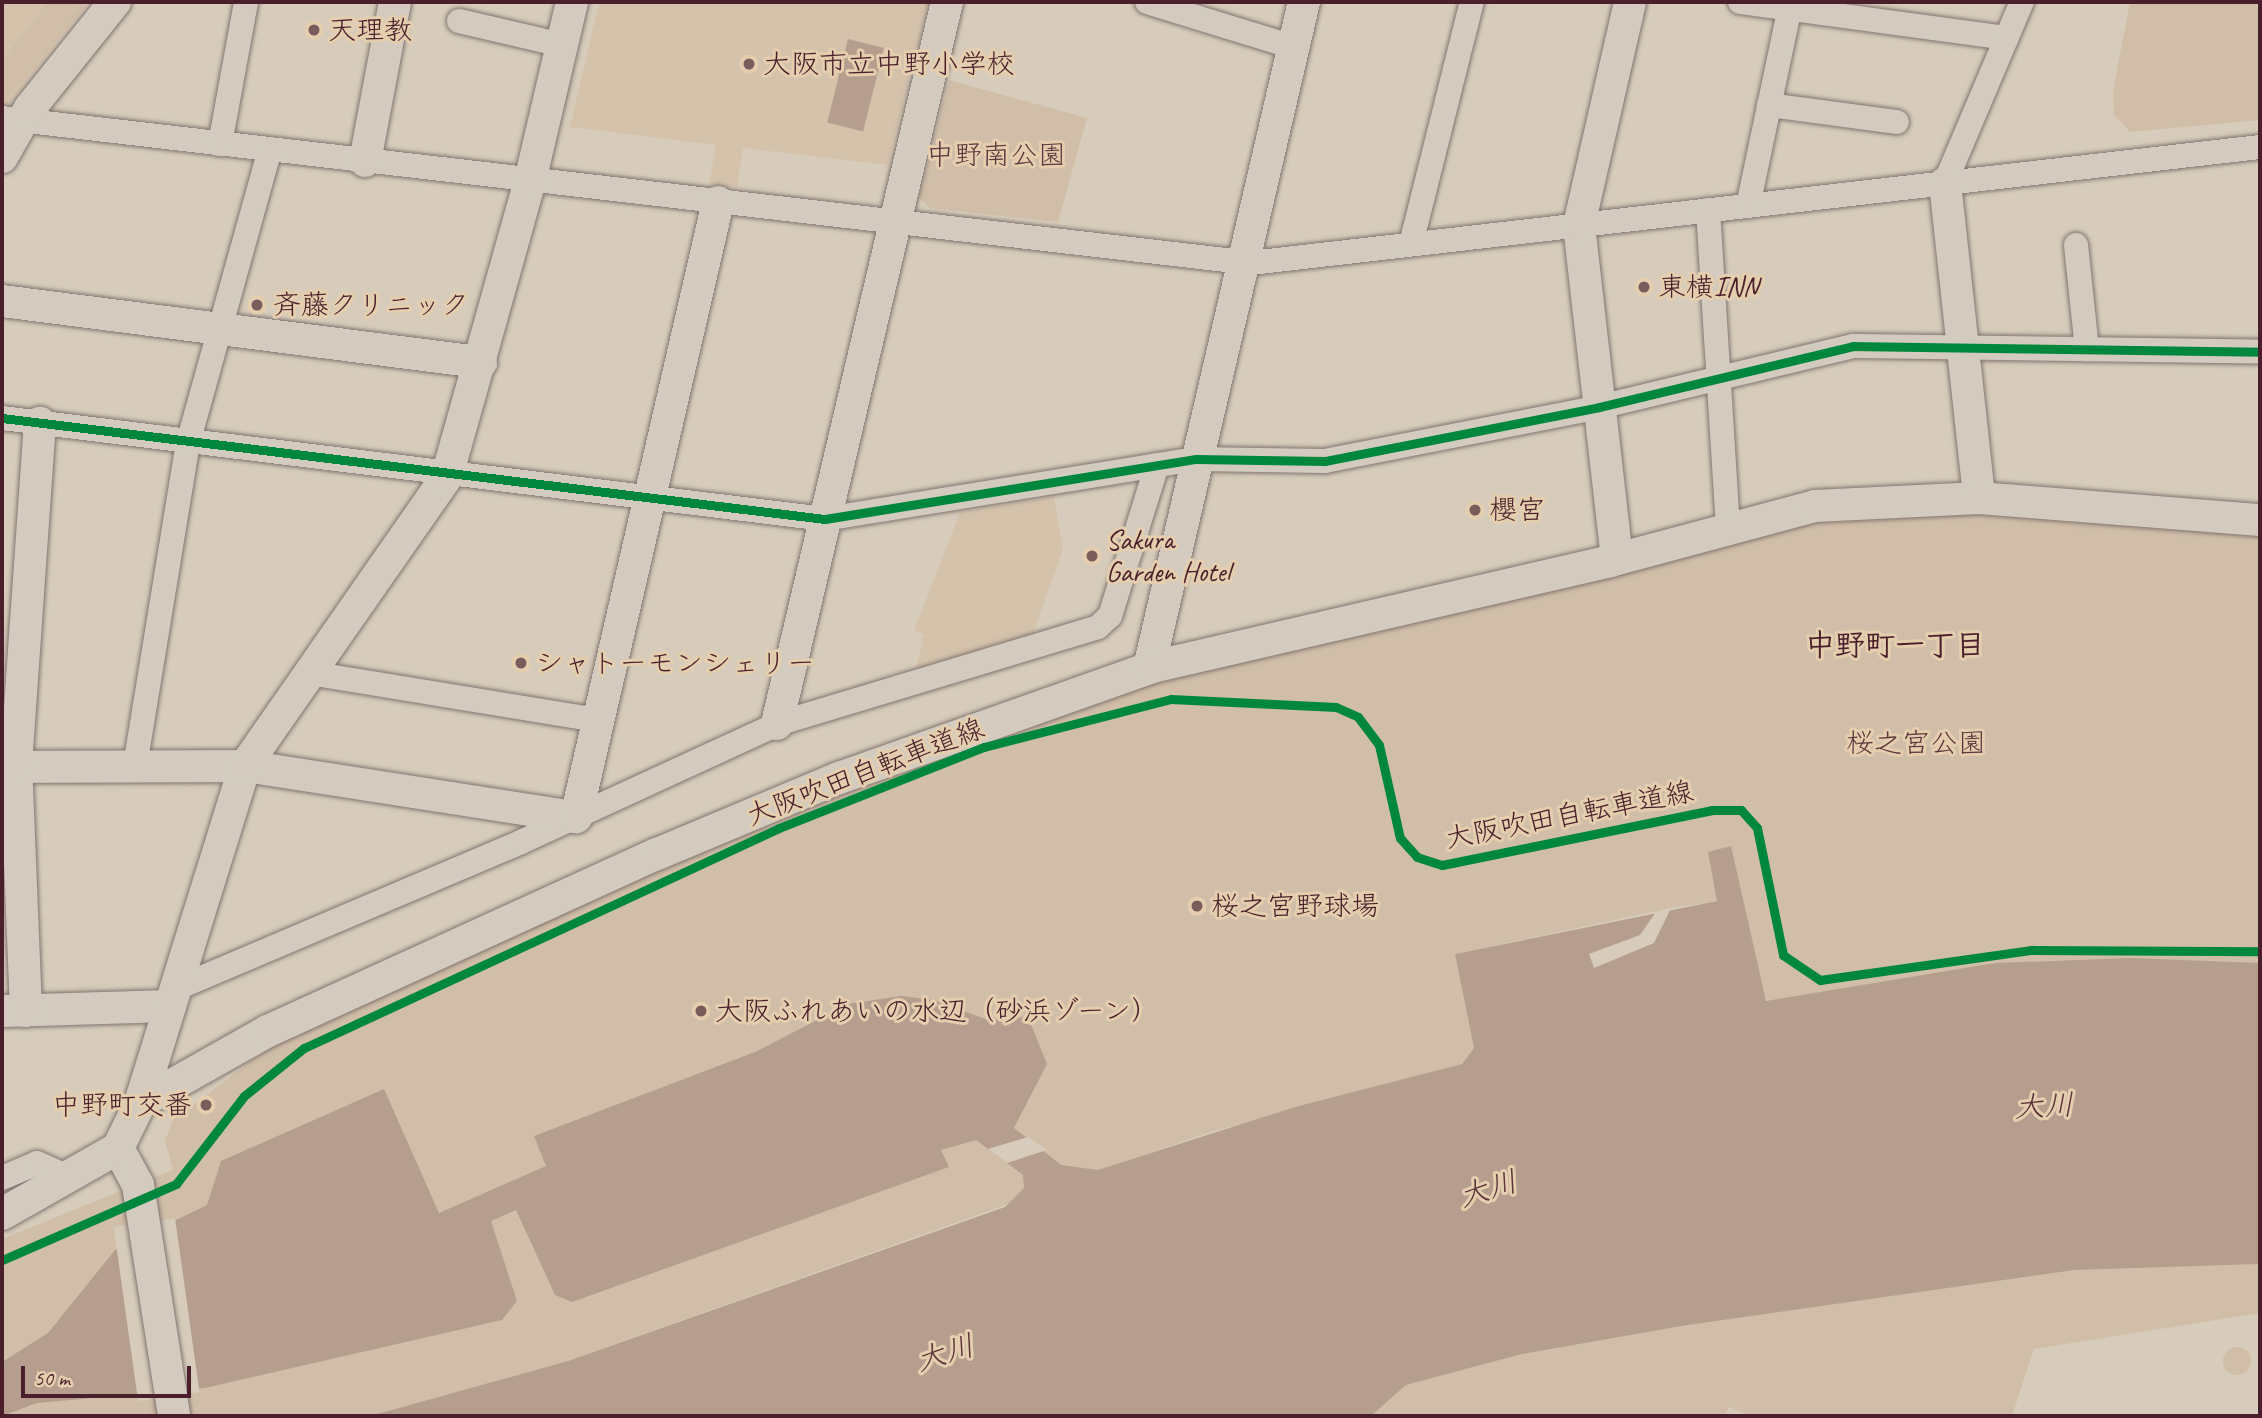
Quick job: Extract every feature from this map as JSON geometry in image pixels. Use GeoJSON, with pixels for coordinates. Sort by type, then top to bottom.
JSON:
{"type":"FeatureCollection","features":[{"type":"Feature","properties":{"kind":"street"},"geometry":{"type":"LineString","coordinates":[[2,157],[12,120],[114,2]]}},
{"type":"Feature","properties":{"kind":"street"},"geometry":{"type":"LineString","coordinates":[[220,144],[246,2]]}},
{"type":"Feature","properties":{"kind":"street"},"geometry":{"type":"LineString","coordinates":[[365,161],[395,2]]}},
{"type":"Feature","properties":{"kind":"street"},"geometry":{"type":"LineString","coordinates":[[2,1214],[70,1178],[118,1148],[140,1103],[245,766],[447,476],[530,181],[572,2]]}},
{"type":"Feature","properties":{"kind":"street"},"geometry":{"type":"LineString","coordinates":[[777,723],[947,2]]}},
{"type":"Feature","properties":{"kind":"street"},"geometry":{"type":"LineString","coordinates":[[1147,2],[1293,47]]}},
{"type":"Feature","properties":{"kind":"street"},"geometry":{"type":"LineString","coordinates":[[1149,668],[1239,262],[1304,2]]}},
{"type":"Feature","properties":{"kind":"street"},"geometry":{"type":"LineString","coordinates":[[1411,244],[1472,2]]}},
{"type":"Feature","properties":{"kind":"street"},"geometry":{"type":"LineString","coordinates":[[1617,559],[1579,225],[1630,2]]}},
{"type":"Feature","properties":{"kind":"street"},"geometry":{"type":"LineString","coordinates":[[1740,2],[1790,5],[2007,38]]}},
{"type":"Feature","properties":{"kind":"street"},"geometry":{"type":"LineString","coordinates":[[1979,498],[1945,183],[2022,2]]}},
{"type":"Feature","properties":{"kind":"street"},"geometry":{"type":"LineString","coordinates":[[1748,206],[1790,5]]}},
{"type":"Feature","properties":{"kind":"street"},"geometry":{"type":"LineString","coordinates":[[459,21],[562,45]]}},
{"type":"Feature","properties":{"kind":"street"},"geometry":{"type":"LineString","coordinates":[[1769,105],[1896,122]]}},
{"type":"Feature","properties":{"kind":"street"},"geometry":{"type":"LineString","coordinates":[[12,120],[1239,262],[2260,147]]}},
{"type":"Feature","properties":{"kind":"street"},"geometry":{"type":"LineString","coordinates":[[135,766],[188,443],[270,150]]}},
{"type":"Feature","properties":{"kind":"street"},"geometry":{"type":"LineString","coordinates":[[576,817],[718,202]]}},
{"type":"Feature","properties":{"kind":"street"},"geometry":{"type":"LineString","coordinates":[[1708,210],[1728,528]]}},
{"type":"Feature","properties":{"kind":"street"},"geometry":{"type":"LineString","coordinates":[[2076,245],[2087,349]]}},
{"type":"Feature","properties":{"kind":"street"},"geometry":{"type":"LineString","coordinates":[[2,300],[481,362]]}},
{"type":"Feature","properties":{"kind":"street"},"geometry":{"type":"LineString","coordinates":[[2,418],[447,476],[825,519],[1195,458],[1325,461],[1599,407],[1853,346],[2260,352]]}},
{"type":"Feature","properties":{"kind":"street"},"geometry":{"type":"LineString","coordinates":[[40,423],[9,766],[14,1011],[173,998],[576,817],[777,723],[1098,627],[1110,616],[1157,465]]}},
{"type":"Feature","properties":{"kind":"street"},"geometry":{"type":"LineString","coordinates":[[140,1103],[268,1031],[679,844],[839,778],[1149,668],[1617,559],[1815,506],[1979,498],[2260,520]]}},
{"type":"Feature","properties":{"kind":"street"},"geometry":{"type":"LineString","coordinates":[[310,673],[598,720]]}},
{"type":"Feature","properties":{"kind":"street"},"geometry":{"type":"LineString","coordinates":[[9,766],[245,766],[576,817]]}},
{"type":"Feature","properties":{"kind":"street"},"geometry":{"type":"LineString","coordinates":[[118,1148],[138,1185],[174,1416]]}},
{"type":"Feature","properties":{"kind":"street"},"geometry":{"type":"LineString","coordinates":[[2,1178],[37,1163],[70,1178]]}},
{"type":"Feature","properties":{"kind":"shaded area"},"geometry":{"type":"Polygon","coordinates":[[[2,2],[89,2],[8,104],[2,104],[2,2]]]}},
{"type":"Feature","properties":{"kind":"shaded area","name":"大阪市立中野小学校"},"geometry":{"type":"Polygon","coordinates":[[[599,2],[928,2],[888,165],[743,148],[737,187],[709,184],[716,145],[570,127],[599,2]]]}},
{"type":"Feature","properties":{"kind":"shaded area"},"geometry":{"type":"Polygon","coordinates":[[[1054,497],[1063,549],[1032,637],[915,673],[924,634],[914,631],[960,512],[1054,497]]]}},
{"type":"Feature","properties":{"kind":"green space"},"geometry":{"type":"Polygon","coordinates":[[[48,2],[89,2],[2,104],[2,61],[48,2]]]}},
{"type":"Feature","properties":{"kind":"green space"},"geometry":{"type":"Polygon","coordinates":[[[2130,2],[2260,2],[2260,120],[2130,132],[2114,115],[2113,91],[2130,2]]]}},
{"type":"Feature","properties":{"kind":"green space","name":"中野南公園"},"geometry":{"type":"Polygon","coordinates":[[[949,80],[1087,118],[1058,222],[930,208],[919,198],[949,80]]]}},
{"type":"Feature","properties":{"kind":"green space","name":"桜之宮公園"},"geometry":{"type":"Polygon","coordinates":[[[1956,512],[2260,533],[2260,963],[2024,962],[1768,1002],[1717,901],[1671,908],[1455,954],[1474,1048],[1462,1064],[1204,1134],[568,1361],[370,1416],[2,1416],[2,1239],[173,1170],[165,1141],[173,1120],[278,1041],[796,809],[1144,681],[1812,518],[1956,512]]]}},
{"type":"Feature","properties":{"kind":"green space"},"geometry":{"type":"Polygon","coordinates":[[[2260,1264],[2260,1313],[2034,1349],[2012,1416],[1749,1416],[1729,1407],[1725,1416],[1371,1416],[1406,1385],[1522,1354],[1688,1325],[2075,1270],[2260,1264]]]}},
{"type":"Feature","properties":{"kind":"green space"},"geometry":{"type":"Polygon","coordinates":[[[2237,1347],[2247,1351],[2251,1361],[2247,1371],[2237,1375],[2227,1371],[2223,1361],[2227,1351],[2237,1347]]]}},
{"type":"Feature","properties":{"kind":"water"},"geometry":{"type":"Polygon","coordinates":[[[848,39],[884,48],[863,131],[827,122],[848,39]]]}},
{"type":"Feature","properties":{"kind":"water","name":"大川"},"geometry":{"type":"Polygon","coordinates":[[[1731,846],[1766,1001],[1995,963],[2131,958],[2260,963],[2260,1264],[2075,1270],[1688,1325],[1522,1354],[1406,1385],[1371,1416],[370,1416],[568,1361],[1005,1207],[1024,1188],[1023,1175],[976,1140],[941,1150],[949,1167],[572,1302],[555,1295],[516,1210],[491,1221],[517,1301],[502,1320],[205,1388],[37,1403],[2,1416],[2,1362],[48,1333],[115,1250],[207,1205],[221,1161],[384,1089],[439,1213],[546,1166],[534,1136],[755,1052],[848,1004],[901,996],[934,1000],[988,1020],[1028,1017],[1047,1064],[1014,1128],[1061,1165],[1098,1170],[1295,1107],[1462,1064],[1474,1048],[1455,954],[1717,901],[1708,852],[1731,846]]]}},
{"type":"Feature","properties":{"kind":"pier"},"geometry":{"type":"Polygon","coordinates":[[[1671,908],[1654,943],[1594,968],[1589,954],[1640,935],[1656,912],[1671,908]]]}},
{"type":"Feature","properties":{"kind":"pier"},"geometry":{"type":"Polygon","coordinates":[[[1028,1137],[1047,1150],[1007,1163],[988,1149],[1028,1137]]]}},
{"type":"Feature","properties":{"kind":"pier"},"geometry":{"type":"Polygon","coordinates":[[[175,1218],[199,1392],[138,1401],[114,1227],[175,1218]]]}},
{"type":"Feature","properties":{"kind":"cycle path"},"geometry":{"type":"LineString","coordinates":[[2,418],[825,519],[1196,459],[1325,461],[1599,407],[1853,346],[2260,352]]}},
{"type":"Feature","properties":{"kind":"cycle path","name":"大阪吹田自転車道線"},"geometry":{"type":"LineString","coordinates":[[2,1260],[176,1184],[244,1096],[304,1048],[779,828],[984,747],[1171,699],[1336,707],[1358,717],[1379,745],[1400,838],[1417,857],[1442,865],[1712,810],[1741,810],[1757,828],[1783,955],[1820,980],[2032,950],[2260,951]]}},
{"type":"Feature","properties":{"kind":"place","name":"天理教"},"geometry":{"type":"Point","coordinates":[314,30]}},
{"type":"Feature","properties":{"kind":"place","name":"大阪市立中野小学校"},"geometry":{"type":"Point","coordinates":[749,64]}},
{"type":"Feature","properties":{"kind":"place","name":"東横INN"},"geometry":{"type":"Point","coordinates":[1644,287]}},
{"type":"Feature","properties":{"kind":"place","name":"斉藤クリニック"},"geometry":{"type":"Point","coordinates":[257,305]}},
{"type":"Feature","properties":{"kind":"place","name":"櫻宮"},"geometry":{"type":"Point","coordinates":[1475,510]}},
{"type":"Feature","properties":{"kind":"place","name":"Sakura Garden Hotel"},"geometry":{"type":"Point","coordinates":[1092,556]}},
{"type":"Feature","properties":{"kind":"place","name":"シャトーモンシェリー"},"geometry":{"type":"Point","coordinates":[521,663]}},
{"type":"Feature","properties":{"kind":"place","name":"桜之宮野球場"},"geometry":{"type":"Point","coordinates":[1197,906]}},
{"type":"Feature","properties":{"kind":"place","name":"大阪ふれあいの水辺（砂浜ゾーン）"},"geometry":{"type":"Point","coordinates":[701,1011]}},
{"type":"Feature","properties":{"kind":"place","name":"中野町交番"},"geometry":{"type":"Point","coordinates":[206,1105]}},
{"type":"Feature","properties":{"kind":"district","name":"中野町一丁目"},"geometry":{"type":"Point","coordinates":[1895,645]}}]}
